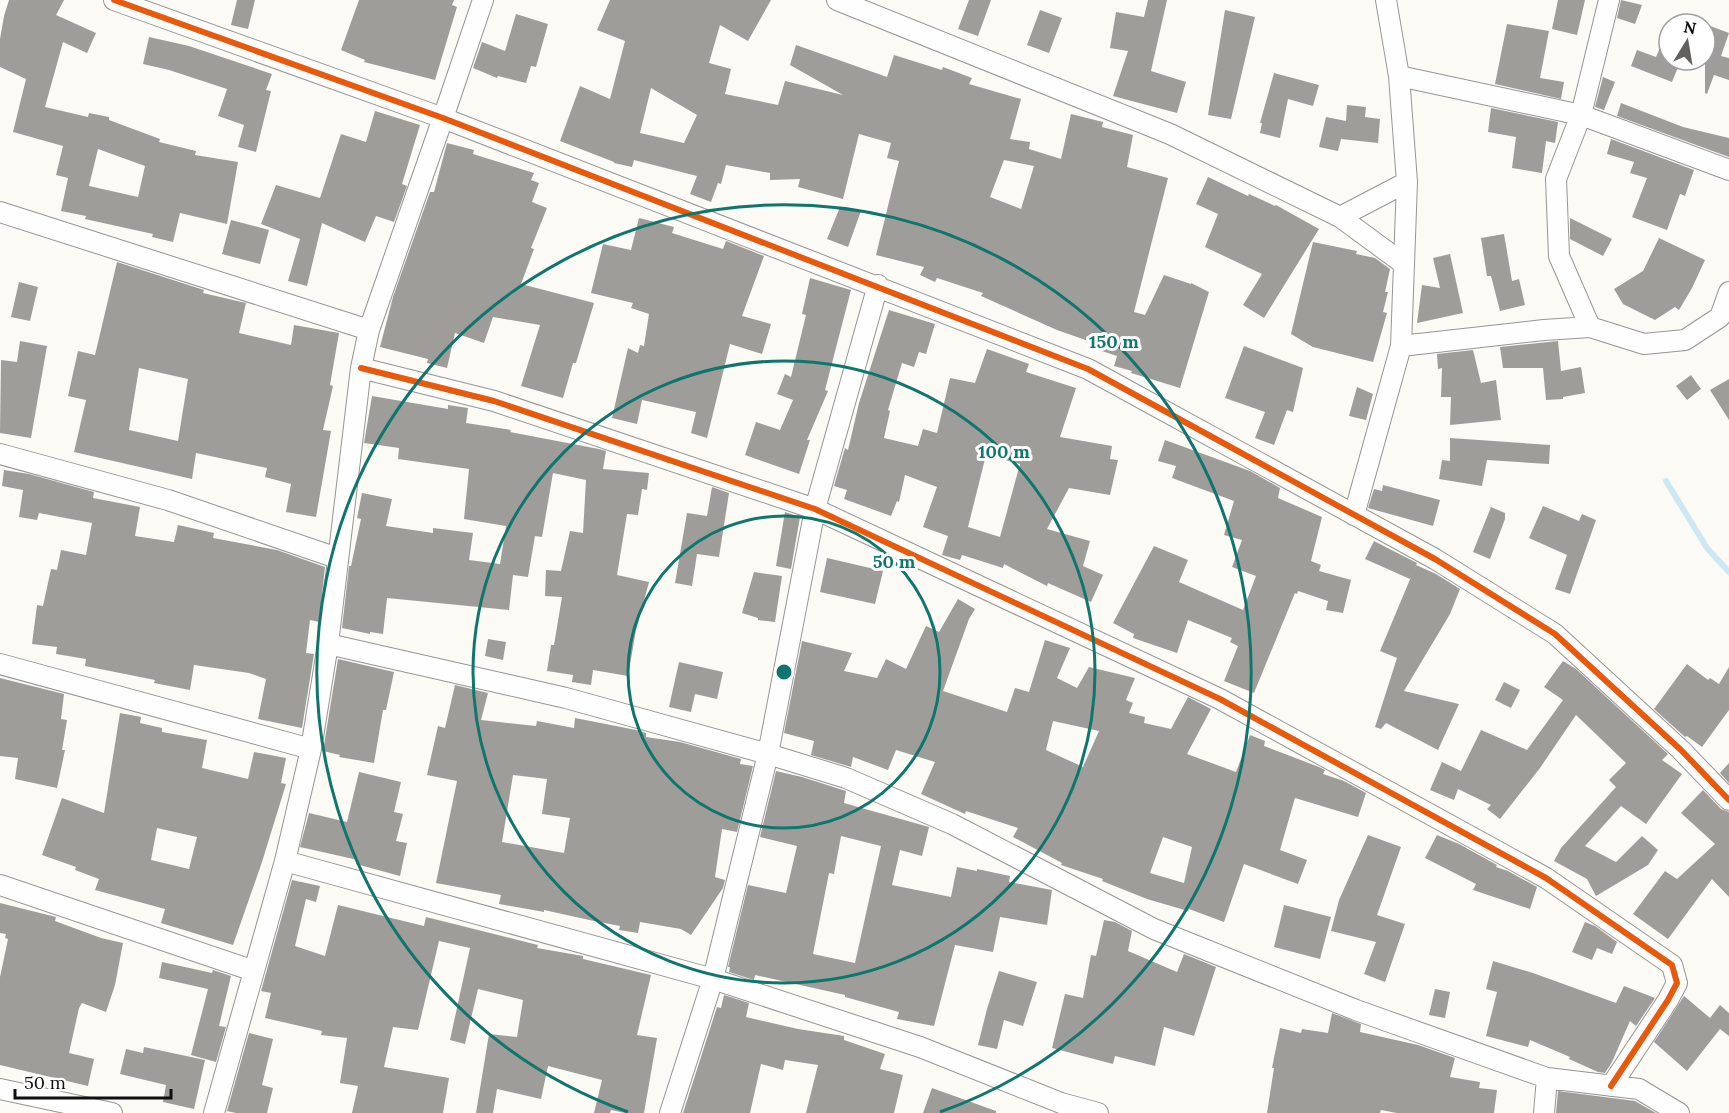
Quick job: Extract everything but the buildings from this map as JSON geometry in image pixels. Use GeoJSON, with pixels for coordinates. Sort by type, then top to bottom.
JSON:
{"type":"FeatureCollection","features":[{"type":"Feature","properties":{"kind":"street"},"geometry":{"type":"LineString","coordinates":[[114,0],[444,118],[878,285],[1088,369],[1436,559],[1556,634],[1681,750],[1729,800]]}},
{"type":"Feature","properties":{"kind":"street"},"geometry":{"type":"LineString","coordinates":[[214,1113],[285,861],[311,749],[328,644],[362,368],[369,330],[483,0]]}},
{"type":"Feature","properties":{"kind":"street"},"geometry":{"type":"LineString","coordinates":[[837,0],[1170,134],[1340,217],[1404,264]]}},
{"type":"Feature","properties":{"kind":"street"},"geometry":{"type":"LineString","coordinates":[[1354,515],[1401,346],[1407,182],[1400,76],[1386,0]]}},
{"type":"Feature","properties":{"kind":"street"},"geometry":{"type":"LineString","coordinates":[[1590,327],[1559,256],[1556,179],[1581,115],[1609,0]]}},
{"type":"Feature","properties":{"kind":"street"},"geometry":{"type":"LineString","coordinates":[[1400,76],[1581,115],[1729,170]]}},
{"type":"Feature","properties":{"kind":"street"},"geometry":{"type":"LineString","coordinates":[[1340,217],[1407,182]]}},
{"type":"Feature","properties":{"kind":"street"},"geometry":{"type":"LineString","coordinates":[[0,212],[369,330]]}},
{"type":"Feature","properties":{"kind":"street"},"geometry":{"type":"LineString","coordinates":[[670,1113],[713,979],[768,754],[815,509],[878,285]]}},
{"type":"Feature","properties":{"kind":"street"},"geometry":{"type":"LineString","coordinates":[[1401,346],[1590,327],[1644,344],[1685,340],[1720,317],[1729,292]]}},
{"type":"Feature","properties":{"kind":"street"},"geometry":{"type":"LineString","coordinates":[[362,368],[494,401],[815,509],[1220,699],[1546,878],[1672,965],[1677,983],[1611,1086]]}},
{"type":"Feature","properties":{"kind":"street"},"geometry":{"type":"LineString","coordinates":[[0,454],[168,500],[338,558]]}},
{"type":"Feature","properties":{"kind":"street"},"geometry":{"type":"LineString","coordinates":[[328,644],[566,698],[846,778],[952,824],[1154,929],[1356,1010],[1546,1078],[1639,1089],[1679,1113]]}},
{"type":"Feature","properties":{"kind":"street"},"geometry":{"type":"LineString","coordinates":[[0,664],[311,749]]}},
{"type":"Feature","properties":{"kind":"street"},"geometry":{"type":"LineString","coordinates":[[285,861],[713,979],[920,1047],[1061,1103],[1098,1113]]}},
{"type":"Feature","properties":{"kind":"street"},"geometry":{"type":"LineString","coordinates":[[0,885],[254,971]]}},
{"type":"Feature","properties":{"kind":"street"},"geometry":{"type":"LineString","coordinates":[[1544,1113],[1546,1078]]}},
{"type":"Feature","properties":{"kind":"street"},"geometry":{"type":"LineString","coordinates":[[0,1089],[112,1113]]}},
{"type":"Feature","properties":{"kind":"waterway"},"geometry":{"type":"LineString","coordinates":[[1666,481],[1707,548],[1729,572]]}},
{"type":"Feature","properties":{"kind":"cycle path"},"geometry":{"type":"LineString","coordinates":[[114,0],[443,118],[1088,369],[1435,559],[1555,634],[1681,750],[1729,800]]}},
{"type":"Feature","properties":{"kind":"cycle path"},"geometry":{"type":"LineString","coordinates":[[361,368],[494,401],[815,509],[1220,699],[1546,878],[1672,965],[1677,983],[1611,1086]]}}]}
